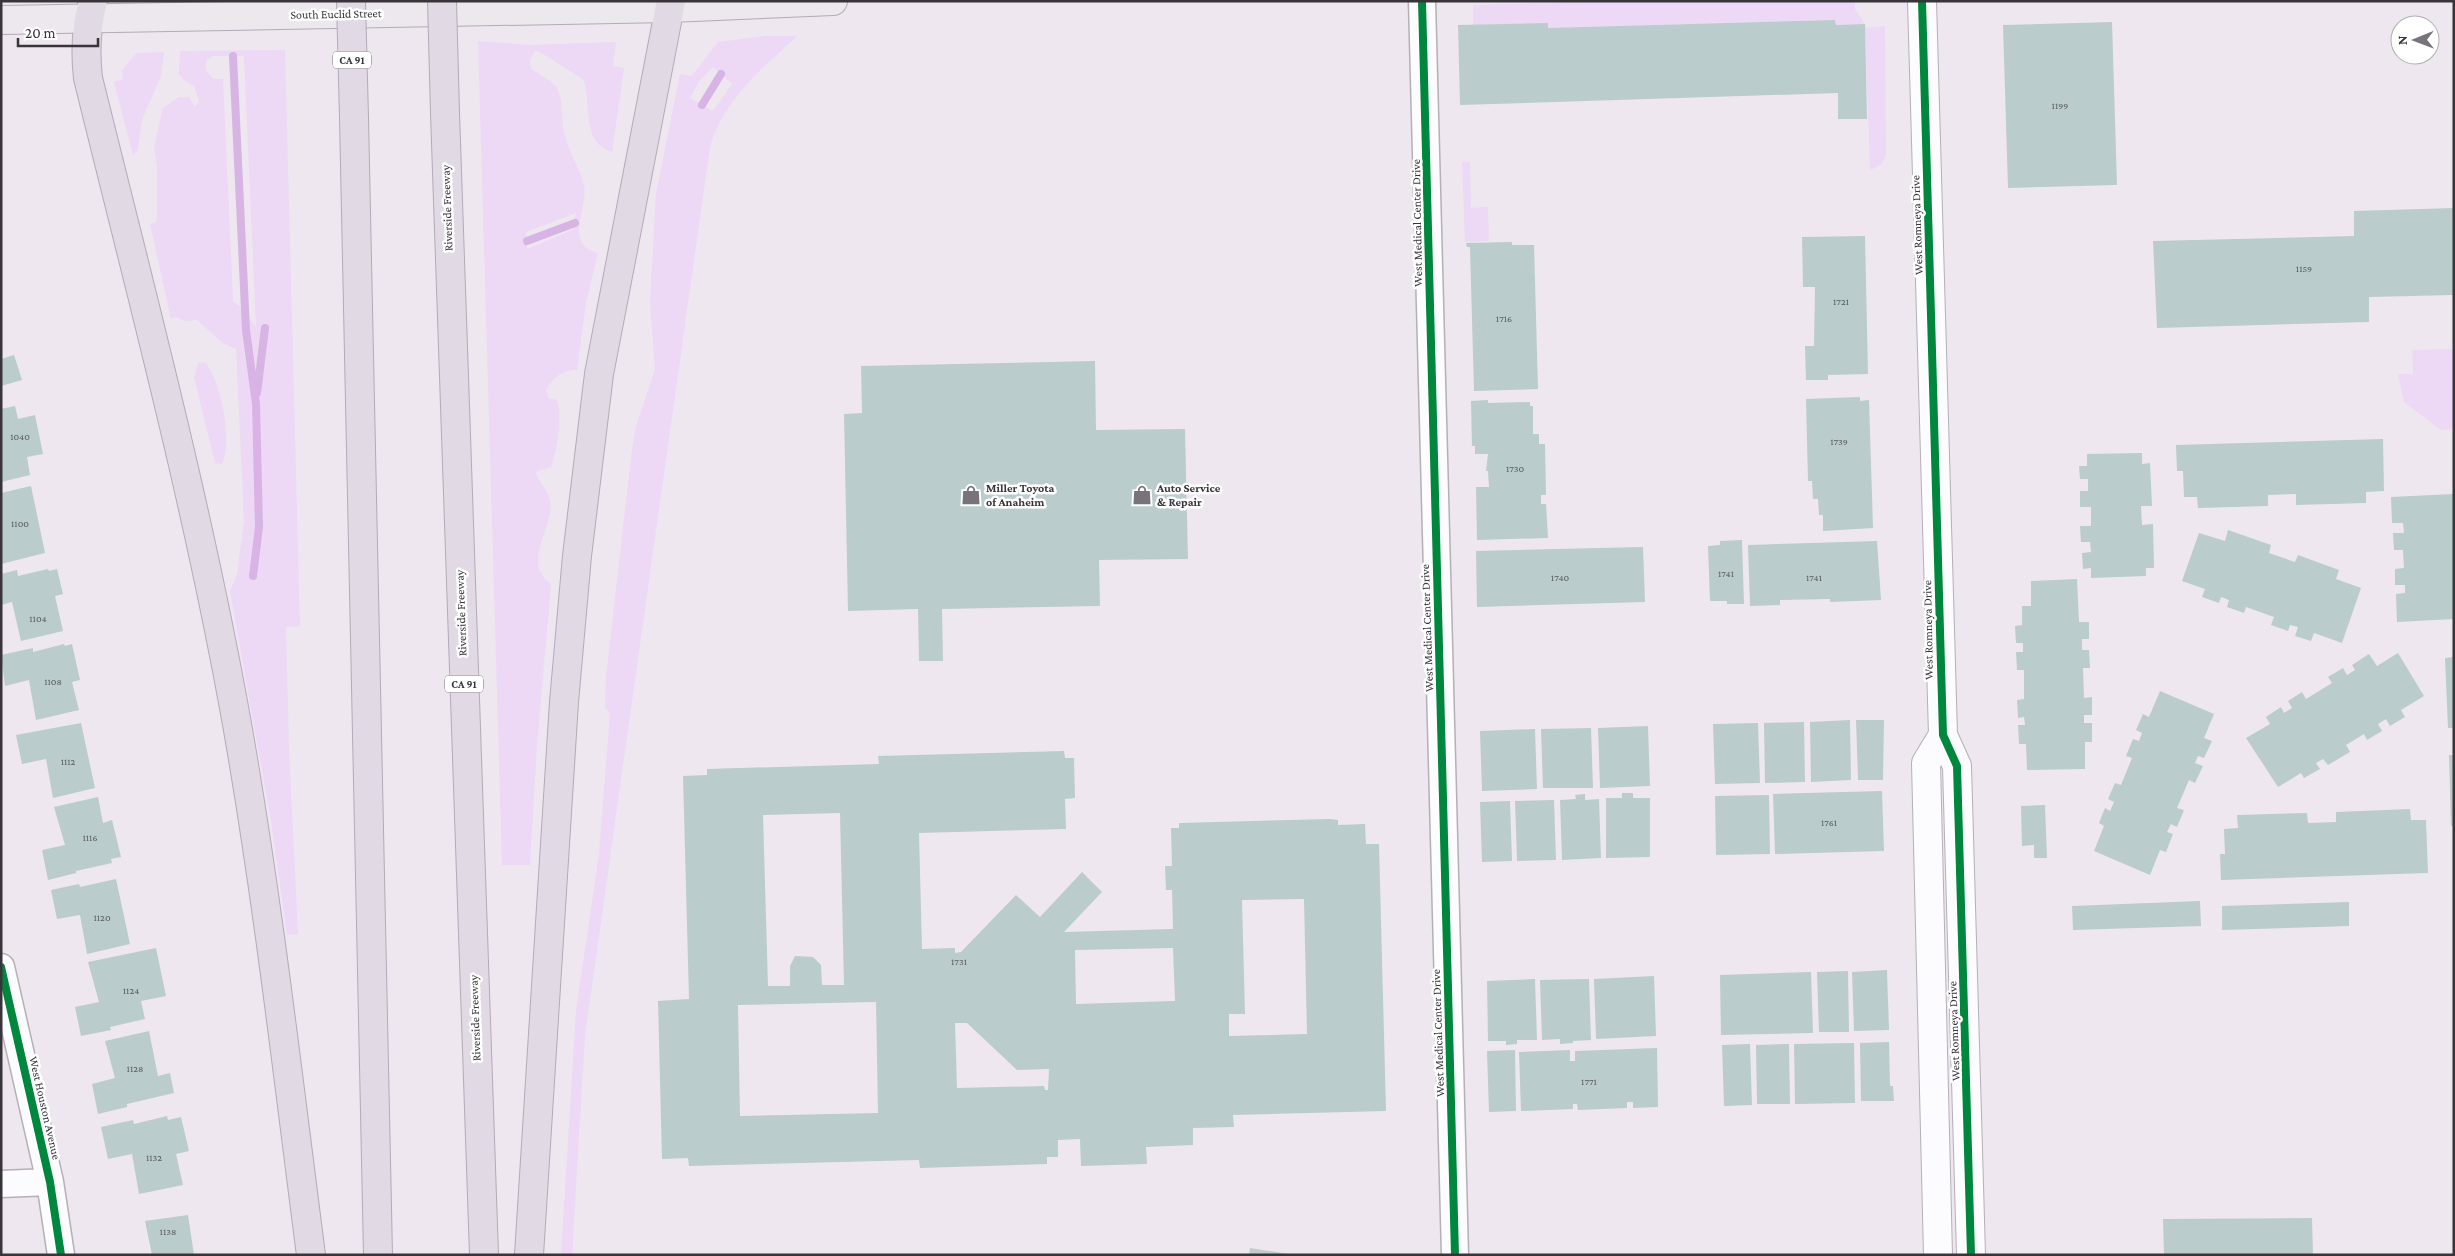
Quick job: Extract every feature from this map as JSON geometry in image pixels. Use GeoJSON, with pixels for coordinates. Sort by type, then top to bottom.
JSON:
{"type":"FeatureCollection","features":[{"type":"Feature","properties":{"kind":"highway","name":"CA 91"},"geometry":{"type":"LineString","coordinates":[[351,1],[378,1255]]}},
{"type":"Feature","properties":{"kind":"highway","name":"Riverside Freeway"},"geometry":{"type":"LineString","coordinates":[[442,1],[484,1255]]}},
{"type":"Feature","properties":{"kind":"highway"},"geometry":{"type":"LineString","coordinates":[[530,1255],[562,722],[577,556],[599,374],[671,5]]}},
{"type":"Feature","properties":{"kind":"highway"},"geometry":{"type":"LineString","coordinates":[[91,10],[85,56],[88,78],[178,437],[236,723],[260,873],[311,1255]]}},
{"type":"Feature","properties":{"kind":"main road","name":"South Euclid Street"},"geometry":{"type":"LineString","coordinates":[[1,20],[91,10],[671,5],[833,1]]}},
{"type":"Feature","properties":{"kind":"street","name":"West Medical Center Drive"},"geometry":{"type":"LineString","coordinates":[[1422,1],[1455,1255]]}},
{"type":"Feature","properties":{"kind":"street","name":"West Romneya Drive"},"geometry":{"type":"LineString","coordinates":[[1922,1],[1943,734],[1957,766],[1971,1255]]}},
{"type":"Feature","properties":{"kind":"street","name":"West Romneya Drive"},"geometry":{"type":"LineString","coordinates":[[1938,1255],[1926,763],[1943,734]]}},
{"type":"Feature","properties":{"kind":"street","name":"West Houston Avenue"},"geometry":{"type":"LineString","coordinates":[[1,967],[50,1182],[61,1255]]}},
{"type":"Feature","properties":{"kind":"street"},"geometry":{"type":"LineString","coordinates":[[1,1184],[50,1182]]}},
{"type":"Feature","properties":{"kind":"shaded area"},"geometry":{"type":"Polygon","coordinates":[[[1606,1],[1855,1],[1855,9],[1865,24],[1836,25],[1835,20],[1548,28],[1548,23],[1473,25],[1473,5],[1606,1]]]}},
{"type":"Feature","properties":{"kind":"shaded area"},"geometry":{"type":"Polygon","coordinates":[[[1885,26],[1886,152],[1881,164],[1870,170],[1865,28],[1885,26]]]}},
{"type":"Feature","properties":{"kind":"shaded area"},"geometry":{"type":"Polygon","coordinates":[[[765,36],[797,36],[734,99],[716,130],[710,147],[585,1036],[572,1255],[561,1255],[576,1011],[599,854],[610,714],[605,707],[606,677],[632,449],[636,426],[655,369],[650,303],[656,194],[680,74],[692,76],[718,42],[765,36]],[[713,67],[698,83],[690,98],[713,111],[732,84],[713,67]]]}},
{"type":"Feature","properties":{"kind":"shaded area"},"geometry":{"type":"Polygon","coordinates":[[[478,41],[530,45],[616,42],[613,66],[624,68],[612,152],[602,147],[595,140],[591,131],[583,79],[540,52],[535,51],[530,60],[531,69],[551,82],[559,93],[565,136],[584,186],[579,234],[582,242],[588,248],[598,253],[586,303],[577,370],[567,371],[558,375],[546,390],[549,398],[557,400],[559,425],[551,467],[536,472],[550,500],[548,522],[538,555],[538,566],[542,575],[551,584],[537,746],[530,865],[502,865],[478,41]],[[576,213],[526,232],[527,249],[573,230],[576,213]]]}},
{"type":"Feature","properties":{"kind":"shaded area"},"geometry":{"type":"Polygon","coordinates":[[[285,50],[300,626],[286,627],[289,749],[298,934],[287,935],[271,821],[230,591],[237,574],[244,521],[236,349],[224,344],[197,320],[185,321],[175,317],[171,319],[150,224],[156,222],[157,216],[157,167],[154,146],[163,108],[179,97],[189,97],[195,107],[199,101],[194,86],[186,82],[179,74],[180,51],[285,50]],[[213,56],[206,61],[206,70],[213,79],[223,79],[233,301],[242,308],[256,327],[244,56],[213,56]]]}},
{"type":"Feature","properties":{"kind":"shaded area"},"geometry":{"type":"Polygon","coordinates":[[[164,52],[161,76],[142,120],[138,150],[133,155],[114,82],[123,80],[122,70],[136,53],[164,52]]]}},
{"type":"Feature","properties":{"kind":"shaded area"},"geometry":{"type":"Polygon","coordinates":[[[1462,162],[1470,162],[1471,208],[1488,207],[1489,241],[1465,242],[1462,162]]]}},
{"type":"Feature","properties":{"kind":"shaded area"},"geometry":{"type":"Polygon","coordinates":[[[2454,349],[2454,429],[2441,430],[2404,402],[2398,374],[2413,374],[2412,350],[2454,349]]]}},
{"type":"Feature","properties":{"kind":"shaded area"},"geometry":{"type":"Polygon","coordinates":[[[205,362],[216,382],[224,412],[226,441],[222,464],[215,463],[194,377],[198,363],[205,362]]]}},
{"type":"Feature","properties":{"kind":"building"},"geometry":{"type":"Polygon","coordinates":[[[1835,20],[1836,25],[1865,24],[1867,119],[1838,119],[1838,93],[1460,105],[1458,25],[1548,23],[1548,28],[1835,20]]]}},
{"type":"Feature","properties":{"kind":"building"},"geometry":{"type":"Polygon","coordinates":[[[2112,22],[2117,185],[2008,188],[2003,25],[2112,22]]]}},
{"type":"Feature","properties":{"kind":"building"},"geometry":{"type":"Polygon","coordinates":[[[2454,208],[2454,295],[2369,297],[2369,322],[2157,328],[2153,241],[2354,236],[2354,211],[2454,208]]]}},
{"type":"Feature","properties":{"kind":"building"},"geometry":{"type":"Polygon","coordinates":[[[1865,236],[1868,374],[1828,375],[1828,380],[1806,380],[1805,346],[1814,346],[1815,287],[1803,287],[1802,237],[1865,236]]]}},
{"type":"Feature","properties":{"kind":"building"},"geometry":{"type":"Polygon","coordinates":[[[1512,242],[1512,245],[1534,245],[1538,389],[1474,391],[1470,247],[1467,247],[1466,243],[1512,242]]]}},
{"type":"Feature","properties":{"kind":"building"},"geometry":{"type":"Polygon","coordinates":[[[14,355],[22,380],[1,386],[1,359],[14,355]]]}},
{"type":"Feature","properties":{"kind":"building","name":"Miller Toyota of Anaheim"},"geometry":{"type":"Polygon","coordinates":[[[1095,361],[1096,430],[1185,429],[1188,559],[1099,560],[1100,606],[942,609],[943,661],[919,661],[918,609],[848,611],[844,414],[862,413],[861,366],[1095,361]]]}},
{"type":"Feature","properties":{"kind":"building"},"geometry":{"type":"Polygon","coordinates":[[[1860,397],[1860,401],[1869,400],[1873,528],[1823,531],[1823,515],[1819,515],[1818,499],[1813,499],[1812,481],[1808,481],[1806,399],[1860,397]]]}},
{"type":"Feature","properties":{"kind":"building"},"geometry":{"type":"Polygon","coordinates":[[[1488,400],[1488,403],[1530,402],[1530,406],[1533,406],[1533,434],[1539,434],[1539,444],[1545,444],[1546,495],[1541,495],[1541,504],[1546,504],[1548,538],[1477,540],[1476,487],[1489,487],[1488,471],[1486,471],[1488,454],[1475,454],[1475,446],[1472,446],[1471,401],[1488,400]]]}},
{"type":"Feature","properties":{"kind":"building"},"geometry":{"type":"Polygon","coordinates":[[[15,406],[18,419],[35,415],[43,454],[27,457],[30,475],[1,482],[1,409],[15,406]]]}},
{"type":"Feature","properties":{"kind":"building"},"geometry":{"type":"Polygon","coordinates":[[[2383,439],[2384,491],[2366,492],[2366,503],[2296,505],[2296,494],[2268,495],[2268,506],[2198,508],[2197,497],[2184,497],[2183,471],[2177,471],[2176,445],[2383,439]]]}},
{"type":"Feature","properties":{"kind":"building"},"geometry":{"type":"Polygon","coordinates":[[[2142,453],[2142,464],[2150,463],[2152,506],[2141,506],[2142,525],[2153,524],[2154,568],[2146,568],[2146,576],[2091,578],[2091,568],[2083,569],[2082,553],[2091,552],[2090,542],[2081,542],[2080,526],[2091,526],[2091,507],[2080,507],[2080,491],[2088,491],[2088,479],[2080,479],[2079,466],[2087,466],[2087,454],[2142,453]]]}},
{"type":"Feature","properties":{"kind":"building"},"geometry":{"type":"Polygon","coordinates":[[[31,486],[45,553],[1,564],[1,493],[31,486]]]}},
{"type":"Feature","properties":{"kind":"building"},"geometry":{"type":"Polygon","coordinates":[[[2454,494],[2454,619],[2397,622],[2396,594],[2405,593],[2405,585],[2395,585],[2395,569],[2404,568],[2403,550],[2394,550],[2393,533],[2404,533],[2403,523],[2392,523],[2391,497],[2454,494]]]}},
{"type":"Feature","properties":{"kind":"building"},"geometry":{"type":"Polygon","coordinates":[[[2228,530],[2271,545],[2269,553],[2295,562],[2298,555],[2339,570],[2336,579],[2361,588],[2342,643],[2314,633],[2311,641],[2295,636],[2298,627],[2290,625],[2288,631],[2271,625],[2274,617],[2246,607],[2244,613],[2227,607],[2229,600],[2221,597],[2219,603],[2202,597],[2205,589],[2182,581],[2199,533],[2225,541],[2228,530]]]}},
{"type":"Feature","properties":{"kind":"building"},"geometry":{"type":"Polygon","coordinates":[[[1742,540],[1744,604],[1710,601],[1708,546],[1720,545],[1720,541],[1742,540]]]}},
{"type":"Feature","properties":{"kind":"building"},"geometry":{"type":"Polygon","coordinates":[[[1877,541],[1881,600],[1830,602],[1830,599],[1780,600],[1780,605],[1750,606],[1748,545],[1877,541]]]}},
{"type":"Feature","properties":{"kind":"building"},"geometry":{"type":"Polygon","coordinates":[[[1643,547],[1645,602],[1477,607],[1476,551],[1643,547]]]}},
{"type":"Feature","properties":{"kind":"building"},"geometry":{"type":"Polygon","coordinates":[[[48,569],[49,571],[57,569],[63,594],[55,596],[63,631],[21,641],[12,602],[1,605],[1,574],[17,570],[18,576],[48,569]]]}},
{"type":"Feature","properties":{"kind":"building"},"geometry":{"type":"Polygon","coordinates":[[[2077,579],[2079,622],[2089,622],[2089,639],[2082,639],[2082,650],[2089,650],[2090,668],[2083,668],[2084,698],[2092,697],[2092,715],[2084,715],[2084,723],[2092,723],[2092,742],[2085,742],[2085,769],[2027,770],[2026,744],[2019,744],[2018,725],[2025,725],[2024,717],[2018,718],[2017,700],[2024,699],[2024,670],[2017,670],[2016,652],[2023,652],[2023,643],[2016,643],[2015,626],[2022,625],[2022,606],[2031,606],[2031,581],[2077,579]]]}},
{"type":"Feature","properties":{"kind":"building"},"geometry":{"type":"Polygon","coordinates":[[[64,644],[65,646],[72,644],[80,680],[72,682],[79,710],[36,720],[29,680],[5,686],[1,655],[33,648],[33,652],[64,644]]]}},
{"type":"Feature","properties":{"kind":"building"},"geometry":{"type":"Polygon","coordinates":[[[2398,653],[2424,696],[2401,710],[2405,717],[2390,726],[2386,719],[2378,724],[2382,731],[2367,740],[2364,734],[2346,745],[2350,752],[2328,765],[2323,759],[2316,763],[2320,769],[2304,778],[2301,773],[2278,787],[2246,738],[2270,724],[2266,717],[2281,707],[2284,713],[2292,708],[2288,701],[2302,692],[2306,699],[2332,683],[2328,677],[2343,668],[2347,675],[2355,670],[2352,665],[2369,654],[2377,666],[2398,653]]]}},
{"type":"Feature","properties":{"kind":"building"},"geometry":{"type":"Polygon","coordinates":[[[2454,657],[2454,728],[2448,728],[2445,658],[2454,657]]]}},
{"type":"Feature","properties":{"kind":"building"},"geometry":{"type":"Polygon","coordinates":[[[2160,691],[2214,714],[2204,738],[2212,741],[2204,758],[2198,756],[2195,763],[2203,766],[2195,783],[2189,780],[2177,808],[2184,810],[2177,827],[2171,824],[2167,832],[2173,834],[2166,852],[2160,850],[2150,875],[2094,851],[2104,826],[2099,823],[2105,808],[2110,811],[2114,802],[2108,799],[2115,783],[2121,785],[2132,758],[2126,756],[2133,739],[2139,741],[2142,733],[2136,730],[2143,714],[2149,717],[2160,691]]]}},
{"type":"Feature","properties":{"kind":"building"},"geometry":{"type":"Polygon","coordinates":[[[1850,720],[1851,780],[1811,782],[1810,722],[1850,720]]]}},
{"type":"Feature","properties":{"kind":"building"},"geometry":{"type":"Polygon","coordinates":[[[1856,720],[1884,720],[1883,780],[1858,780],[1856,720]]]}},
{"type":"Feature","properties":{"kind":"building"},"geometry":{"type":"Polygon","coordinates":[[[1804,722],[1805,782],[1765,783],[1764,723],[1804,722]]]}},
{"type":"Feature","properties":{"kind":"building"},"geometry":{"type":"Polygon","coordinates":[[[81,723],[95,788],[53,798],[46,759],[22,764],[16,735],[81,723]]]}},
{"type":"Feature","properties":{"kind":"building"},"geometry":{"type":"Polygon","coordinates":[[[1758,723],[1760,783],[1715,784],[1713,724],[1758,723]]]}},
{"type":"Feature","properties":{"kind":"building"},"geometry":{"type":"Polygon","coordinates":[[[1648,726],[1650,786],[1600,788],[1598,728],[1648,726]]]}},
{"type":"Feature","properties":{"kind":"building"},"geometry":{"type":"Polygon","coordinates":[[[1591,728],[1593,788],[1543,788],[1541,729],[1591,728]]]}},
{"type":"Feature","properties":{"kind":"building"},"geometry":{"type":"Polygon","coordinates":[[[1535,729],[1537,789],[1482,791],[1480,731],[1535,729]]]}},
{"type":"Feature","properties":{"kind":"building"},"geometry":{"type":"Polygon","coordinates":[[[1064,751],[1065,758],[1074,758],[1075,798],[1065,799],[1066,829],[919,833],[922,949],[955,948],[955,953],[961,952],[1016,895],[1040,917],[1082,872],[1102,892],[1064,932],[1173,929],[1172,890],[1166,890],[1165,866],[1172,866],[1171,828],[1179,828],[1179,823],[1330,819],[1338,820],[1338,825],[1365,824],[1366,844],[1379,844],[1386,1111],[1233,1115],[1234,1127],[1193,1128],[1193,1145],[1146,1147],[1147,1164],[1081,1166],[1080,1139],[1058,1140],[1058,1157],[1047,1157],[1047,1164],[920,1168],[919,1160],[689,1166],[688,1158],[662,1159],[658,1001],[689,999],[683,776],[707,775],[707,769],[879,764],[878,756],[1064,751]],[[840,813],[763,815],[768,986],[790,986],[790,966],[795,956],[813,957],[821,965],[822,985],[844,985],[840,813]],[[1304,899],[1242,900],[1245,1014],[1229,1014],[1229,1036],[1307,1034],[1304,899]],[[1173,948],[1075,950],[1076,1004],[1175,1001],[1173,948]],[[876,1002],[738,1005],[740,1116],[878,1113],[876,1002]],[[955,1023],[957,1088],[1044,1086],[1045,1090],[1048,1090],[1049,1069],[1017,1070],[967,1023],[955,1023]]]}},
{"type":"Feature","properties":{"kind":"building"},"geometry":{"type":"Polygon","coordinates":[[[2449,755],[2454,755],[2454,826],[2451,826],[2449,755]]]}},
{"type":"Feature","properties":{"kind":"building"},"geometry":{"type":"Polygon","coordinates":[[[1882,791],[1884,851],[1775,854],[1773,794],[1882,791]]]}},
{"type":"Feature","properties":{"kind":"building"},"geometry":{"type":"Polygon","coordinates":[[[1622,793],[1633,793],[1633,798],[1650,798],[1650,857],[1606,858],[1606,798],[1622,798],[1622,793]]]}},
{"type":"Feature","properties":{"kind":"building"},"geometry":{"type":"Polygon","coordinates":[[[1585,794],[1585,800],[1599,799],[1601,858],[1562,860],[1560,800],[1576,799],[1575,795],[1585,794]]]}},
{"type":"Feature","properties":{"kind":"building"},"geometry":{"type":"Polygon","coordinates":[[[1769,795],[1770,854],[1716,855],[1715,796],[1769,795]]]}},
{"type":"Feature","properties":{"kind":"building"},"geometry":{"type":"Polygon","coordinates":[[[98,797],[103,823],[112,820],[121,857],[111,859],[112,863],[76,871],[76,873],[48,880],[42,850],[65,845],[54,807],[98,797]]]}},
{"type":"Feature","properties":{"kind":"building"},"geometry":{"type":"Polygon","coordinates":[[[1554,800],[1556,860],[1517,861],[1515,801],[1554,800]]]}},
{"type":"Feature","properties":{"kind":"building"},"geometry":{"type":"Polygon","coordinates":[[[1510,801],[1512,861],[1482,862],[1480,802],[1510,801]]]}},
{"type":"Feature","properties":{"kind":"building"},"geometry":{"type":"Polygon","coordinates":[[[2045,805],[2047,858],[2034,858],[2034,845],[2022,846],[2021,806],[2045,805]]]}},
{"type":"Feature","properties":{"kind":"building"},"geometry":{"type":"Polygon","coordinates":[[[2410,809],[2411,820],[2426,820],[2428,873],[2221,880],[2220,854],[2225,854],[2224,829],[2238,828],[2237,815],[2307,813],[2308,823],[2336,822],[2336,812],[2410,809]]]}},
{"type":"Feature","properties":{"kind":"building"},"geometry":{"type":"Polygon","coordinates":[[[116,879],[130,944],[87,954],[80,915],[57,919],[51,890],[79,884],[80,887],[116,879]]]}},
{"type":"Feature","properties":{"kind":"building"},"geometry":{"type":"Polygon","coordinates":[[[2200,901],[2201,926],[2073,930],[2072,906],[2200,901]]]}},
{"type":"Feature","properties":{"kind":"building"},"geometry":{"type":"Polygon","coordinates":[[[2349,902],[2349,926],[2222,930],[2222,906],[2349,902]]]}},
{"type":"Feature","properties":{"kind":"building"},"geometry":{"type":"Polygon","coordinates":[[[156,948],[166,996],[141,1001],[145,1019],[110,1027],[111,1030],[81,1036],[75,1007],[99,1002],[88,962],[156,948]]]}},
{"type":"Feature","properties":{"kind":"building"},"geometry":{"type":"Polygon","coordinates":[[[1887,970],[1889,1030],[1854,1031],[1852,972],[1887,970]]]}},
{"type":"Feature","properties":{"kind":"building"},"geometry":{"type":"Polygon","coordinates":[[[1848,971],[1849,1032],[1819,1032],[1817,972],[1848,971]]]}},
{"type":"Feature","properties":{"kind":"building"},"geometry":{"type":"Polygon","coordinates":[[[1811,972],[1813,1033],[1721,1035],[1720,975],[1811,972]]]}},
{"type":"Feature","properties":{"kind":"building"},"geometry":{"type":"Polygon","coordinates":[[[1654,976],[1656,1036],[1596,1039],[1594,979],[1654,976]]]}},
{"type":"Feature","properties":{"kind":"building"},"geometry":{"type":"Polygon","coordinates":[[[1535,979],[1537,1040],[1517,1040],[1517,1044],[1506,1045],[1506,1041],[1488,1041],[1487,981],[1535,979]]]}},
{"type":"Feature","properties":{"kind":"building"},"geometry":{"type":"Polygon","coordinates":[[[1589,979],[1591,1040],[1560,1044],[1560,1039],[1542,1040],[1540,980],[1589,979]]]}},
{"type":"Feature","properties":{"kind":"building"},"geometry":{"type":"Polygon","coordinates":[[[149,1031],[158,1076],[170,1073],[174,1093],[127,1104],[127,1107],[98,1114],[92,1084],[115,1078],[105,1041],[149,1031]]]}},
{"type":"Feature","properties":{"kind":"building"},"geometry":{"type":"Polygon","coordinates":[[[1889,1042],[1890,1086],[1893,1086],[1894,1101],[1861,1101],[1860,1043],[1889,1042]]]}},
{"type":"Feature","properties":{"kind":"building"},"geometry":{"type":"Polygon","coordinates":[[[1854,1043],[1855,1103],[1795,1104],[1794,1044],[1854,1043]]]}},
{"type":"Feature","properties":{"kind":"building"},"geometry":{"type":"Polygon","coordinates":[[[1750,1044],[1752,1105],[1724,1106],[1722,1045],[1750,1044]]]}},
{"type":"Feature","properties":{"kind":"building"},"geometry":{"type":"Polygon","coordinates":[[[1789,1044],[1790,1104],[1757,1104],[1756,1045],[1789,1044]]]}},
{"type":"Feature","properties":{"kind":"building"},"geometry":{"type":"Polygon","coordinates":[[[1657,1048],[1658,1107],[1633,1108],[1633,1102],[1627,1102],[1627,1108],[1578,1110],[1577,1104],[1573,1104],[1573,1109],[1521,1111],[1519,1052],[1570,1050],[1570,1061],[1575,1061],[1575,1051],[1657,1048]]]}},
{"type":"Feature","properties":{"kind":"building"},"geometry":{"type":"Polygon","coordinates":[[[1515,1050],[1516,1111],[1489,1112],[1487,1051],[1515,1050]]]}},
{"type":"Feature","properties":{"kind":"building"},"geometry":{"type":"Polygon","coordinates":[[[167,1116],[168,1120],[181,1117],[189,1151],[176,1154],[183,1185],[139,1194],[132,1154],[108,1159],[101,1127],[133,1120],[134,1124],[167,1116]]]}},
{"type":"Feature","properties":{"kind":"building"},"geometry":{"type":"Polygon","coordinates":[[[188,1215],[194,1255],[152,1255],[145,1221],[188,1215]]]}},
{"type":"Feature","properties":{"kind":"building"},"geometry":{"type":"Polygon","coordinates":[[[2312,1218],[2313,1255],[2164,1255],[2163,1219],[2312,1218]]]}},
{"type":"Feature","properties":{"kind":"building"},"geometry":{"type":"Polygon","coordinates":[[[1250,1248],[1289,1254],[1289,1255],[1249,1255],[1250,1248]]]}},
{"type":"Feature","properties":{"kind":"waterway"},"geometry":{"type":"LineString","coordinates":[[233,56],[246,330],[256,404],[259,527],[253,576]]}},
{"type":"Feature","properties":{"kind":"waterway"},"geometry":{"type":"LineString","coordinates":[[702,105],[721,74]]}},
{"type":"Feature","properties":{"kind":"waterway"},"geometry":{"type":"LineString","coordinates":[[527,241],[575,223]]}},
{"type":"Feature","properties":{"kind":"waterway"},"geometry":{"type":"LineString","coordinates":[[257,393],[265,328]]}},
{"type":"Feature","properties":{"kind":"cycle path"},"geometry":{"type":"LineString","coordinates":[[1422,1],[1455,1255]]}},
{"type":"Feature","properties":{"kind":"cycle path"},"geometry":{"type":"LineString","coordinates":[[1922,1],[1943,735],[1957,766],[1971,1255]]}},
{"type":"Feature","properties":{"kind":"cycle path"},"geometry":{"type":"LineString","coordinates":[[1,967],[50,1182],[61,1255]]}},
{"type":"Feature","properties":{"kind":"place","name":"Miller Toyota of Anaheim"},"geometry":{"type":"Point","coordinates":[971,495]}},
{"type":"Feature","properties":{"kind":"place","name":"Auto Service & Repair"},"geometry":{"type":"Point","coordinates":[1142,495]}}]}
